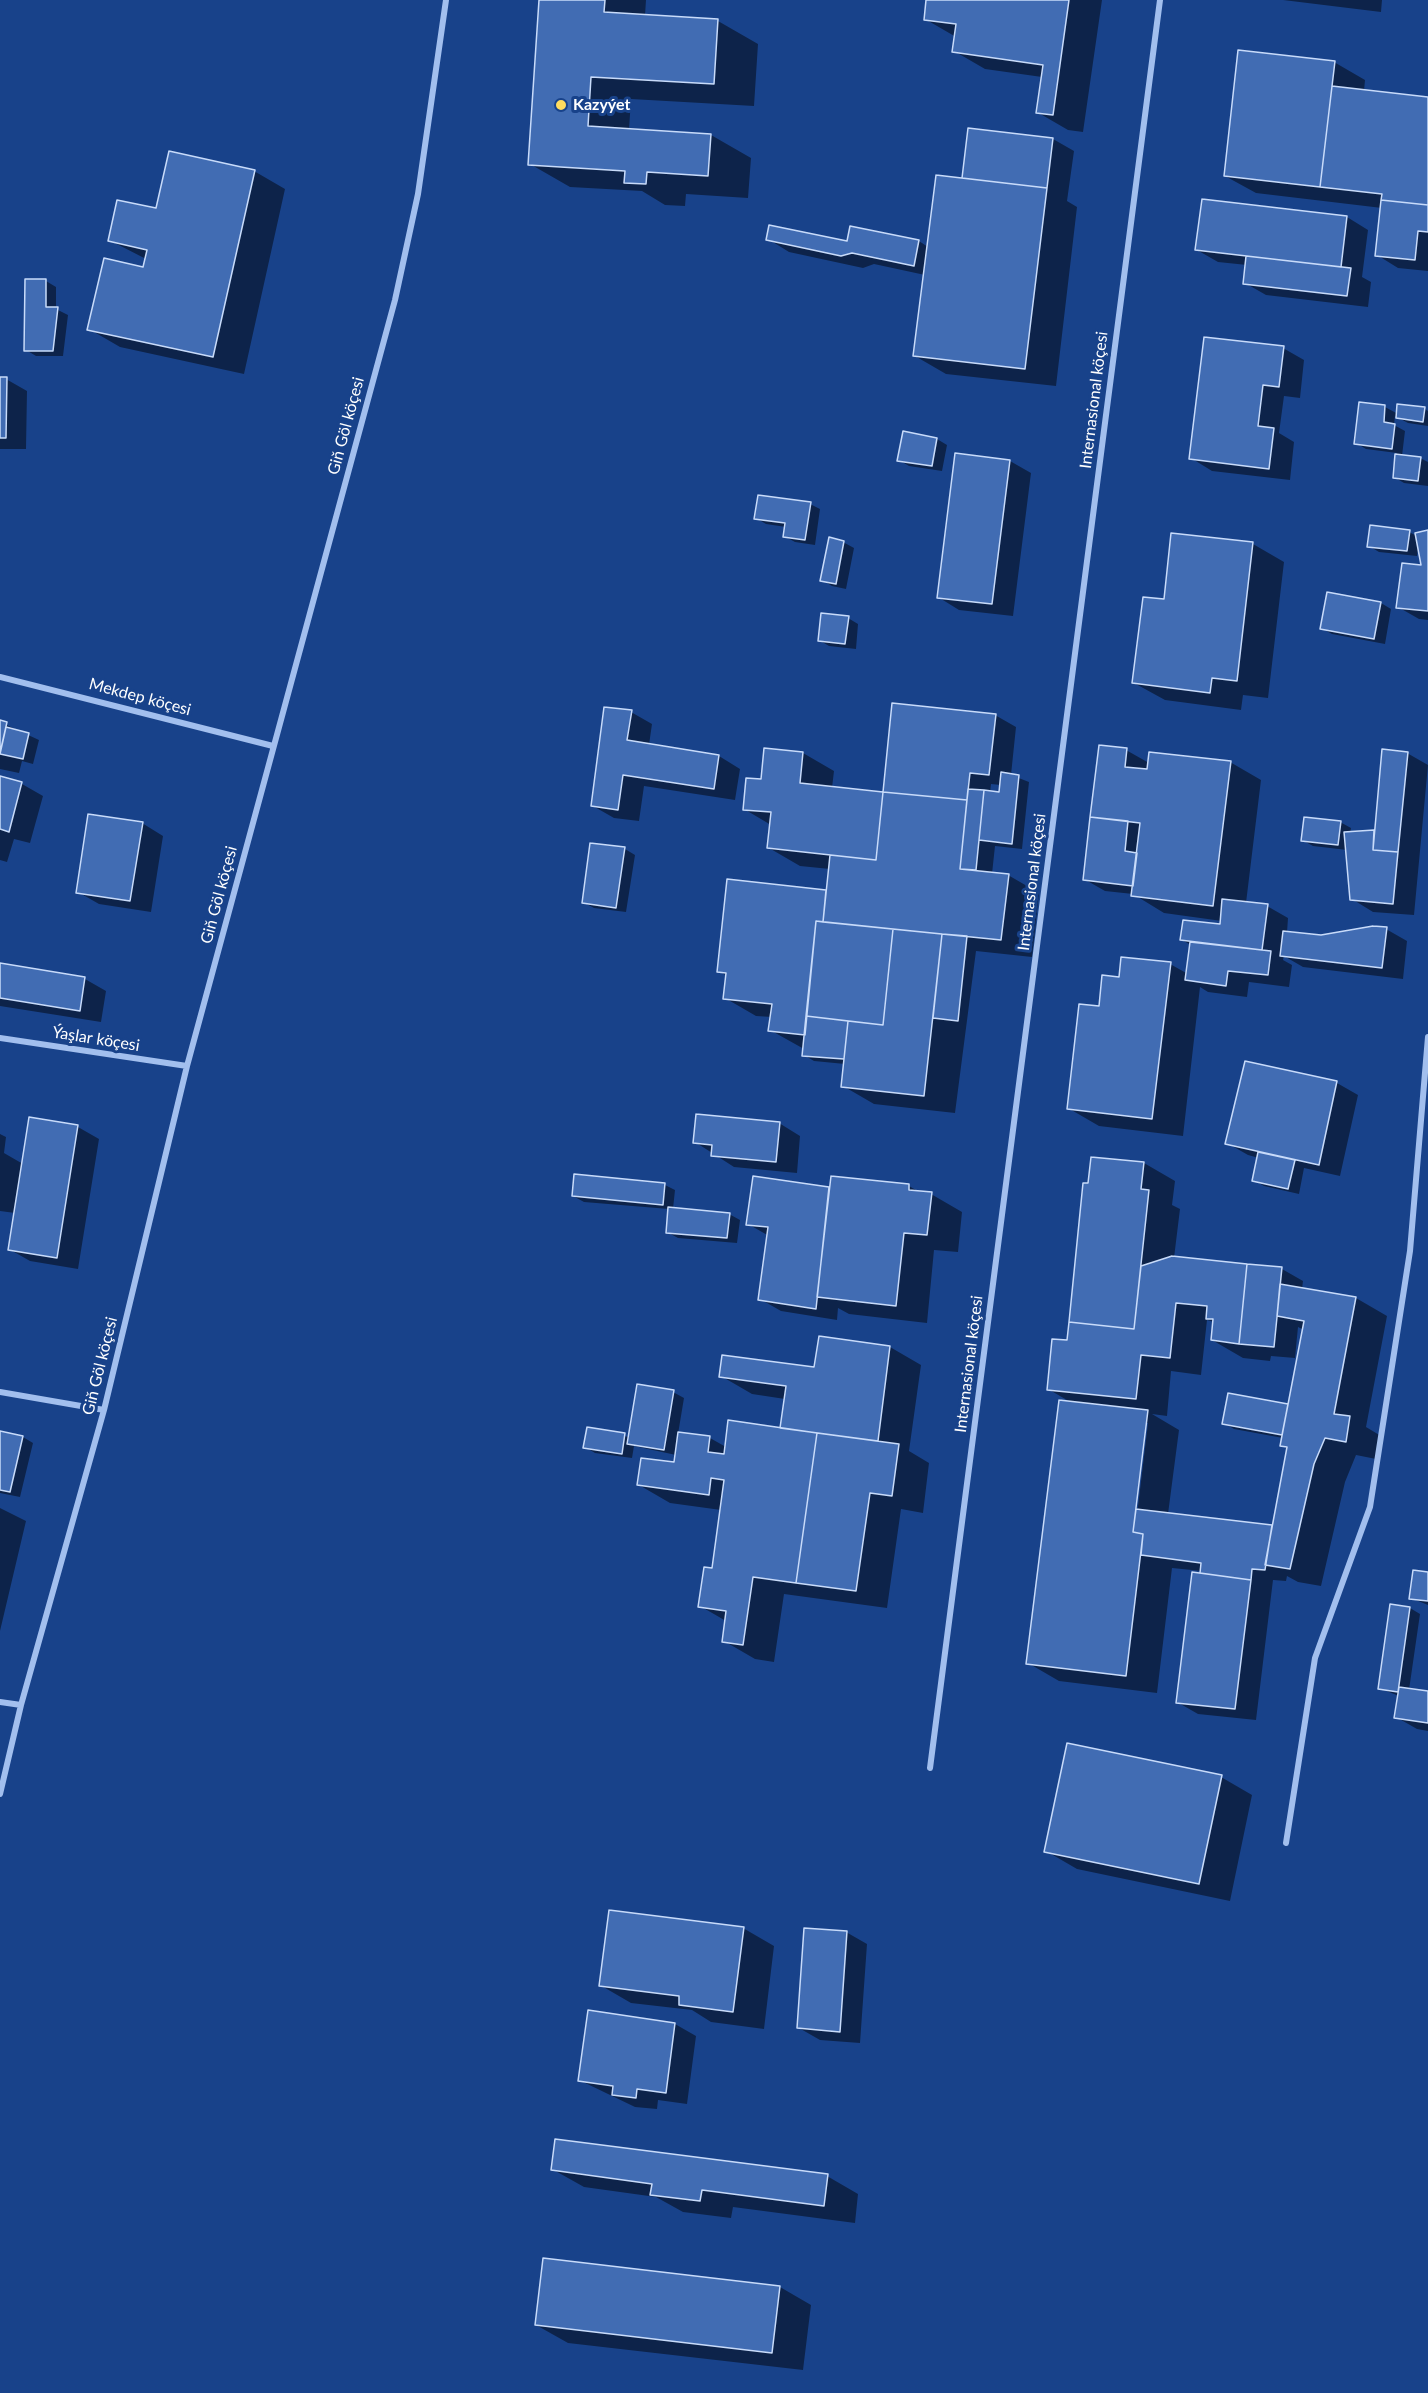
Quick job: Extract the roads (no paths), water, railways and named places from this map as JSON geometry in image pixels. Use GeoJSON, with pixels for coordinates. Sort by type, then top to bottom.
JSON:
{"type":"FeatureCollection","features":[{"type":"Feature","properties":{"kind":"street","name":"Giň Göl köçesi"},"geometry":{"type":"LineString","coordinates":[[0,1794],[21,1705],[104,1410],[187,1066],[395,300],[418,194],[446,0]]}},
{"type":"Feature","properties":{"kind":"street","name":"Internasional köçesi"},"geometry":{"type":"LineString","coordinates":[[930,1768],[1160,0]]}},
{"type":"Feature","properties":{"kind":"street","name":"Mekdep köçesi"},"geometry":{"type":"LineString","coordinates":[[0,677],[273,746]]}},
{"type":"Feature","properties":{"kind":"street"},"geometry":{"type":"LineString","coordinates":[[1286,1843],[1316,1658],[1370,1507],[1410,1251],[1428,1037]]}},
{"type":"Feature","properties":{"kind":"street","name":"Ýaşlar köçesi"},"geometry":{"type":"LineString","coordinates":[[0,1038],[187,1066]]}},
{"type":"Feature","properties":{"kind":"street"},"geometry":{"type":"LineString","coordinates":[[0,1392],[104,1410]]}},
{"type":"Feature","properties":{"kind":"street"},"geometry":{"type":"LineString","coordinates":[[0,1702],[21,1705]]}},
{"type":"Feature","properties":{"kind":"place","name":"Kazyýet"},"geometry":{"type":"Point","coordinates":[561,105]}}]}
